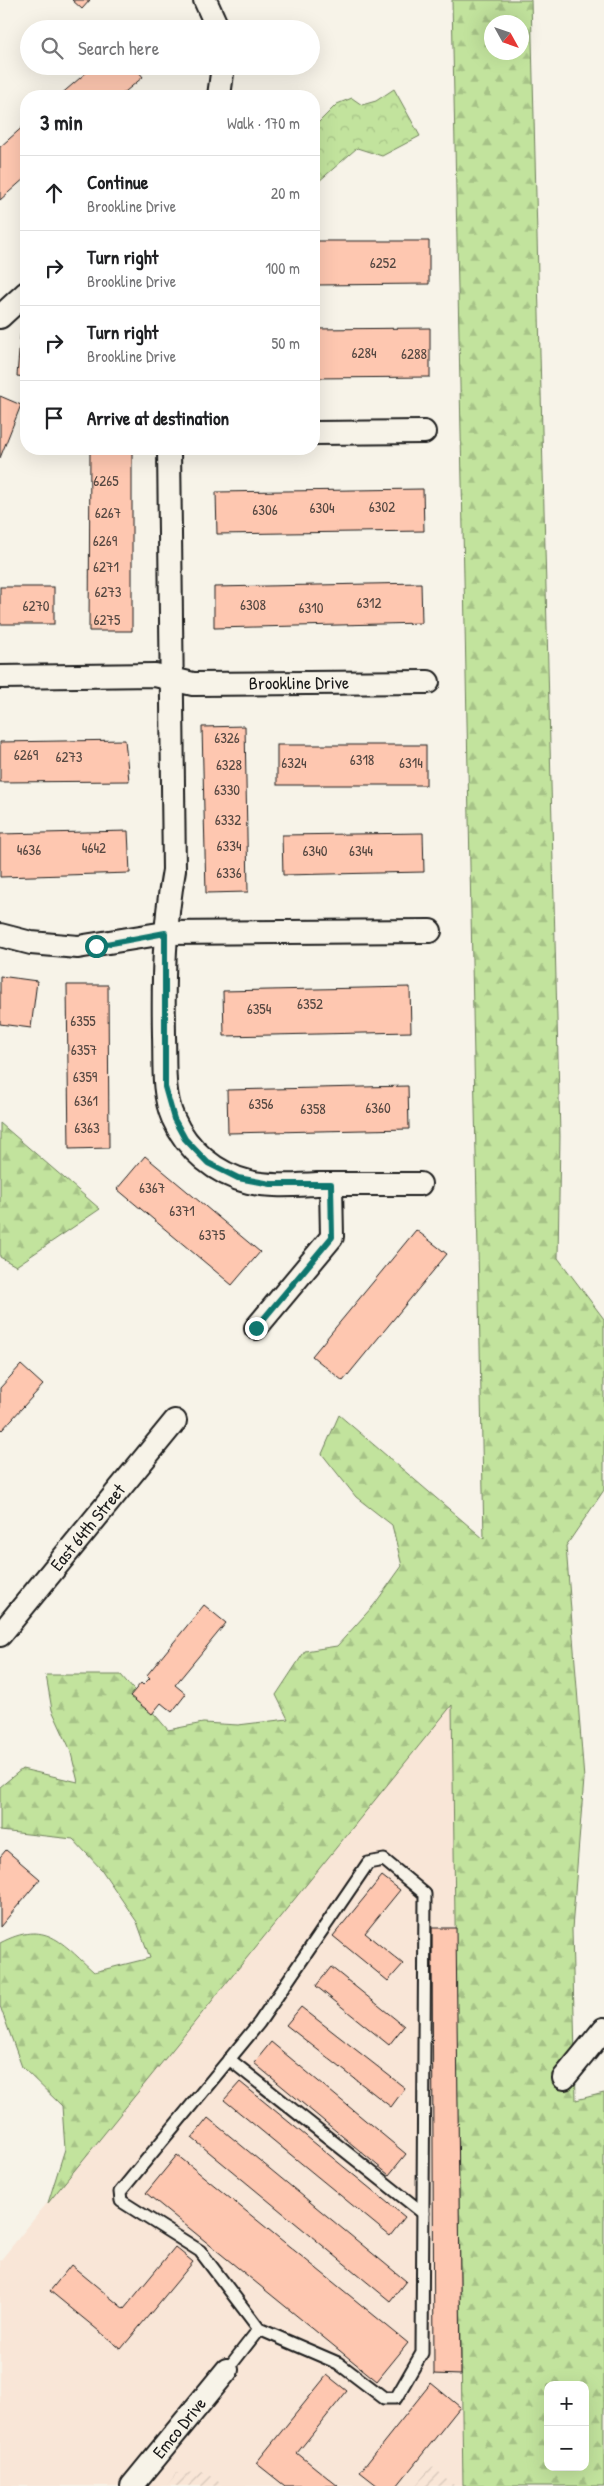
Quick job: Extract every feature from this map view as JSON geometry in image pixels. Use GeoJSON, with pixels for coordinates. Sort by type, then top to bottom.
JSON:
{"type":"FeatureCollection","features":[{"type":"Feature","properties":{"kind":"street"},"geometry":{"type":"LineString","coordinates":[[205,0],[214,20]]}},
{"type":"Feature","properties":{"kind":"street"},"geometry":{"type":"LineString","coordinates":[[220,90],[222,75]]}},
{"type":"Feature","properties":{"kind":"street"},"geometry":{"type":"LineString","coordinates":[[0,317],[20,299]]}},
{"type":"Feature","properties":{"kind":"street"},"geometry":{"type":"LineString","coordinates":[[320,433],[424,432]]}},
{"type":"Feature","properties":{"kind":"street"},"geometry":{"type":"LineString","coordinates":[[169,455],[174,870],[165,933],[165,1087],[174,1119],[185,1139],[208,1163],[238,1178],[271,1184],[420,1184]]}},
{"type":"Feature","properties":{"kind":"street","name":"Brookline Drive"},"geometry":{"type":"LineString","coordinates":[[0,677],[155,675],[193,684],[428,682]]}},
{"type":"Feature","properties":{"kind":"street"},"geometry":{"type":"LineString","coordinates":[[0,935],[31,943],[78,947],[165,933],[430,931]]}},
{"type":"Feature","properties":{"kind":"street"},"geometry":{"type":"LineString","coordinates":[[256,1328],[332,1237],[331,1184]]}},
{"type":"Feature","properties":{"kind":"street","name":"East 64th Street"},"geometry":{"type":"LineString","coordinates":[[0,1635],[175,1421]]}},
{"type":"Feature","properties":{"kind":"street"},"geometry":{"type":"LineString","coordinates":[[564,2078],[604,2029]]}},
{"type":"Feature","properties":{"kind":"street","name":"Emco Drive"},"geometry":{"type":"LineString","coordinates":[[132,2486],[227,2370]]}},
{"type":"Feature","properties":{"kind":"lane"},"geometry":{"type":"LineString","coordinates":[[384,1860],[425,1894],[423,2213],[422,2353],[396,2398],[384,2398],[338,2363],[259,2328],[200,2251],[121,2201],[120,2192],[259,2023],[368,1863],[384,1860]]}},
{"type":"Feature","properties":{"kind":"lane"},"geometry":{"type":"LineString","coordinates":[[229,2059],[423,2213]]}},
{"type":"Feature","properties":{"kind":"lane"},"geometry":{"type":"LineString","coordinates":[[227,2370],[259,2328]]}},
{"type":"Feature","properties":{"kind":"shaded area"},"geometry":{"type":"Polygon","coordinates":[[[452,1704],[463,2486],[0,2486],[0,2261],[452,1704]]]}},
{"type":"Feature","properties":{"kind":"shaded area"},"geometry":{"type":"Polygon","coordinates":[[[432,2466],[455,2486],[415,2486],[432,2466]]]}},
{"type":"Feature","properties":{"kind":"shaded area"},"geometry":{"type":"Polygon","coordinates":[[[206,2472],[224,2486],[166,2486],[177,2473],[206,2472]]]}},
{"type":"Feature","properties":{"kind":"green space"},"geometry":{"type":"Polygon","coordinates":[[[452,0],[531,0],[560,1136],[558,1258],[604,1319],[604,1490],[566,1546],[584,1779],[572,1929],[576,2100],[604,2093],[604,2486],[463,2486],[452,1705],[48,2203],[65,2149],[62,2106],[22,2067],[0,2006],[0,1943],[29,1933],[52,1937],[72,1951],[94,1972],[150,1958],[137,1922],[101,1869],[73,1839],[0,1831],[0,1787],[22,1769],[78,1782],[70,1749],[52,1710],[46,1675],[121,1675],[168,1730],[203,1723],[238,1725],[288,1719],[276,1695],[305,1651],[337,1646],[374,1605],[402,1566],[392,1525],[356,1497],[322,1454],[339,1415],[484,1539],[452,0]]]}},
{"type":"Feature","properties":{"kind":"green space"},"geometry":{"type":"Polygon","coordinates":[[[394,89],[420,136],[382,156],[357,148],[320,180],[320,121],[337,104],[352,98],[362,105],[376,101],[394,89]]]}},
{"type":"Feature","properties":{"kind":"green space"},"geometry":{"type":"Polygon","coordinates":[[[0,1123],[100,1209],[16,1266],[0,1257],[0,1123]]]}},
{"type":"Feature","properties":{"kind":"building"},"geometry":{"type":"Polygon","coordinates":[[[72,0],[90,0],[82,9],[72,0]]]}},
{"type":"Feature","properties":{"kind":"building"},"geometry":{"type":"Polygon","coordinates":[[[84,75],[141,75],[143,77],[127,90],[66,90],[84,75]]]}},
{"type":"Feature","properties":{"kind":"building"},"geometry":{"type":"Polygon","coordinates":[[[20,129],[20,182],[0,200],[0,147],[20,129]]]}},
{"type":"Feature","properties":{"kind":"building"},"geometry":{"type":"Polygon","coordinates":[[[320,241],[429,241],[429,284],[320,285],[320,241]]]}},
{"type":"Feature","properties":{"kind":"building"},"geometry":{"type":"Polygon","coordinates":[[[430,328],[430,377],[320,378],[320,329],[430,328]]]}},
{"type":"Feature","properties":{"kind":"building"},"geometry":{"type":"Polygon","coordinates":[[[20,339],[20,376],[17,376],[20,339]]]}},
{"type":"Feature","properties":{"kind":"building"},"geometry":{"type":"Polygon","coordinates":[[[0,396],[20,405],[20,408],[0,458],[0,396]]]}},
{"type":"Feature","properties":{"kind":"building"},"geometry":{"type":"Polygon","coordinates":[[[90,455],[132,455],[132,631],[89,631],[90,455]]]}},
{"type":"Feature","properties":{"kind":"building"},"geometry":{"type":"Polygon","coordinates":[[[423,489],[424,531],[217,534],[216,492],[423,489]]]}},
{"type":"Feature","properties":{"kind":"building"},"geometry":{"type":"Polygon","coordinates":[[[421,583],[422,623],[214,628],[214,587],[421,583]]]}},
{"type":"Feature","properties":{"kind":"building"},"geometry":{"type":"Polygon","coordinates":[[[0,587],[54,587],[54,624],[0,624],[0,587]]]}},
{"type":"Feature","properties":{"kind":"building"},"geometry":{"type":"Polygon","coordinates":[[[245,726],[248,892],[206,893],[202,727],[245,726]]]}},
{"type":"Feature","properties":{"kind":"building"},"geometry":{"type":"Polygon","coordinates":[[[125,740],[129,781],[0,782],[0,742],[125,740]]]}},
{"type":"Feature","properties":{"kind":"building"},"geometry":{"type":"Polygon","coordinates":[[[277,745],[426,745],[426,785],[277,785],[277,745]]]}},
{"type":"Feature","properties":{"kind":"building"},"geometry":{"type":"Polygon","coordinates":[[[128,831],[130,873],[0,877],[0,834],[128,831]]]}},
{"type":"Feature","properties":{"kind":"building"},"geometry":{"type":"Polygon","coordinates":[[[423,833],[424,872],[283,875],[282,835],[423,833]]]}},
{"type":"Feature","properties":{"kind":"building"},"geometry":{"type":"Polygon","coordinates":[[[0,976],[37,981],[31,1028],[0,1024],[0,976]]]}},
{"type":"Feature","properties":{"kind":"building"},"geometry":{"type":"Polygon","coordinates":[[[67,985],[108,985],[109,1148],[69,1149],[67,985]]]}},
{"type":"Feature","properties":{"kind":"building"},"geometry":{"type":"Polygon","coordinates":[[[410,987],[411,1032],[224,1036],[223,991],[410,987]]]}},
{"type":"Feature","properties":{"kind":"building"},"geometry":{"type":"Polygon","coordinates":[[[408,1086],[409,1129],[228,1133],[227,1090],[408,1086]]]}},
{"type":"Feature","properties":{"kind":"building"},"geometry":{"type":"Polygon","coordinates":[[[145,1156],[260,1252],[232,1285],[117,1189],[145,1156]]]}},
{"type":"Feature","properties":{"kind":"building"},"geometry":{"type":"Polygon","coordinates":[[[416,1230],[447,1254],[343,1381],[312,1356],[416,1230]]]}},
{"type":"Feature","properties":{"kind":"building"},"geometry":{"type":"Polygon","coordinates":[[[21,1365],[43,1385],[2,1430],[0,1428],[0,1388],[21,1365]]]}},
{"type":"Feature","properties":{"kind":"building"},"geometry":{"type":"Polygon","coordinates":[[[204,1605],[226,1623],[175,1685],[186,1694],[172,1712],[161,1703],[152,1714],[130,1696],[141,1683],[143,1685],[150,1678],[147,1675],[204,1605]]]}},
{"type":"Feature","properties":{"kind":"building"},"geometry":{"type":"Polygon","coordinates":[[[6,1850],[40,1879],[0,1927],[0,1857],[6,1850]]]}},
{"type":"Feature","properties":{"kind":"building"},"geometry":{"type":"Polygon","coordinates":[[[382,1876],[400,1890],[365,1933],[403,1964],[388,1981],[333,1936],[382,1876]]]}},
{"type":"Feature","properties":{"kind":"building"},"geometry":{"type":"Polygon","coordinates":[[[432,1928],[456,1928],[461,2375],[434,2374],[432,1928]]]}},
{"type":"Feature","properties":{"kind":"building"},"geometry":{"type":"Polygon","coordinates":[[[331,1967],[404,2026],[389,2045],[316,1986],[331,1967]]]}},
{"type":"Feature","properties":{"kind":"building"},"geometry":{"type":"Polygon","coordinates":[[[301,2007],[405,2088],[391,2107],[286,2025],[301,2007]]]}},
{"type":"Feature","properties":{"kind":"building"},"geometry":{"type":"Polygon","coordinates":[[[271,2042],[406,2154],[389,2175],[254,2063],[271,2042]]]}},
{"type":"Feature","properties":{"kind":"building"},"geometry":{"type":"Polygon","coordinates":[[[240,2082],[405,2217],[390,2236],[224,2100],[240,2082]]]}},
{"type":"Feature","properties":{"kind":"building"},"geometry":{"type":"Polygon","coordinates":[[[208,2118],[406,2281],[390,2301],[192,2138],[208,2118]]]}},
{"type":"Feature","properties":{"kind":"building"},"geometry":{"type":"Polygon","coordinates":[[[177,2155],[408,2343],[377,2381],[146,2193],[177,2155]]]}},
{"type":"Feature","properties":{"kind":"building"},"geometry":{"type":"Polygon","coordinates":[[[175,2247],[193,2262],[121,2349],[50,2291],[71,2265],[124,2309],[175,2247]]]}},
{"type":"Feature","properties":{"kind":"building"},"geometry":{"type":"Polygon","coordinates":[[[327,2375],[347,2391],[297,2453],[338,2486],[285,2486],[256,2463],[327,2375]]]}},
{"type":"Feature","properties":{"kind":"building"},"geometry":{"type":"Polygon","coordinates":[[[431,2383],[460,2407],[397,2486],[378,2486],[360,2472],[431,2383]]]}},
{"type":"Feature","properties":{"kind":"route"},"geometry":{"type":"LineString","coordinates":[[96,946],[165,933],[163,966],[165,1087],[174,1119],[192,1148],[217,1169],[249,1182],[260,1184],[331,1184],[332,1237],[256,1328]]}}]}
